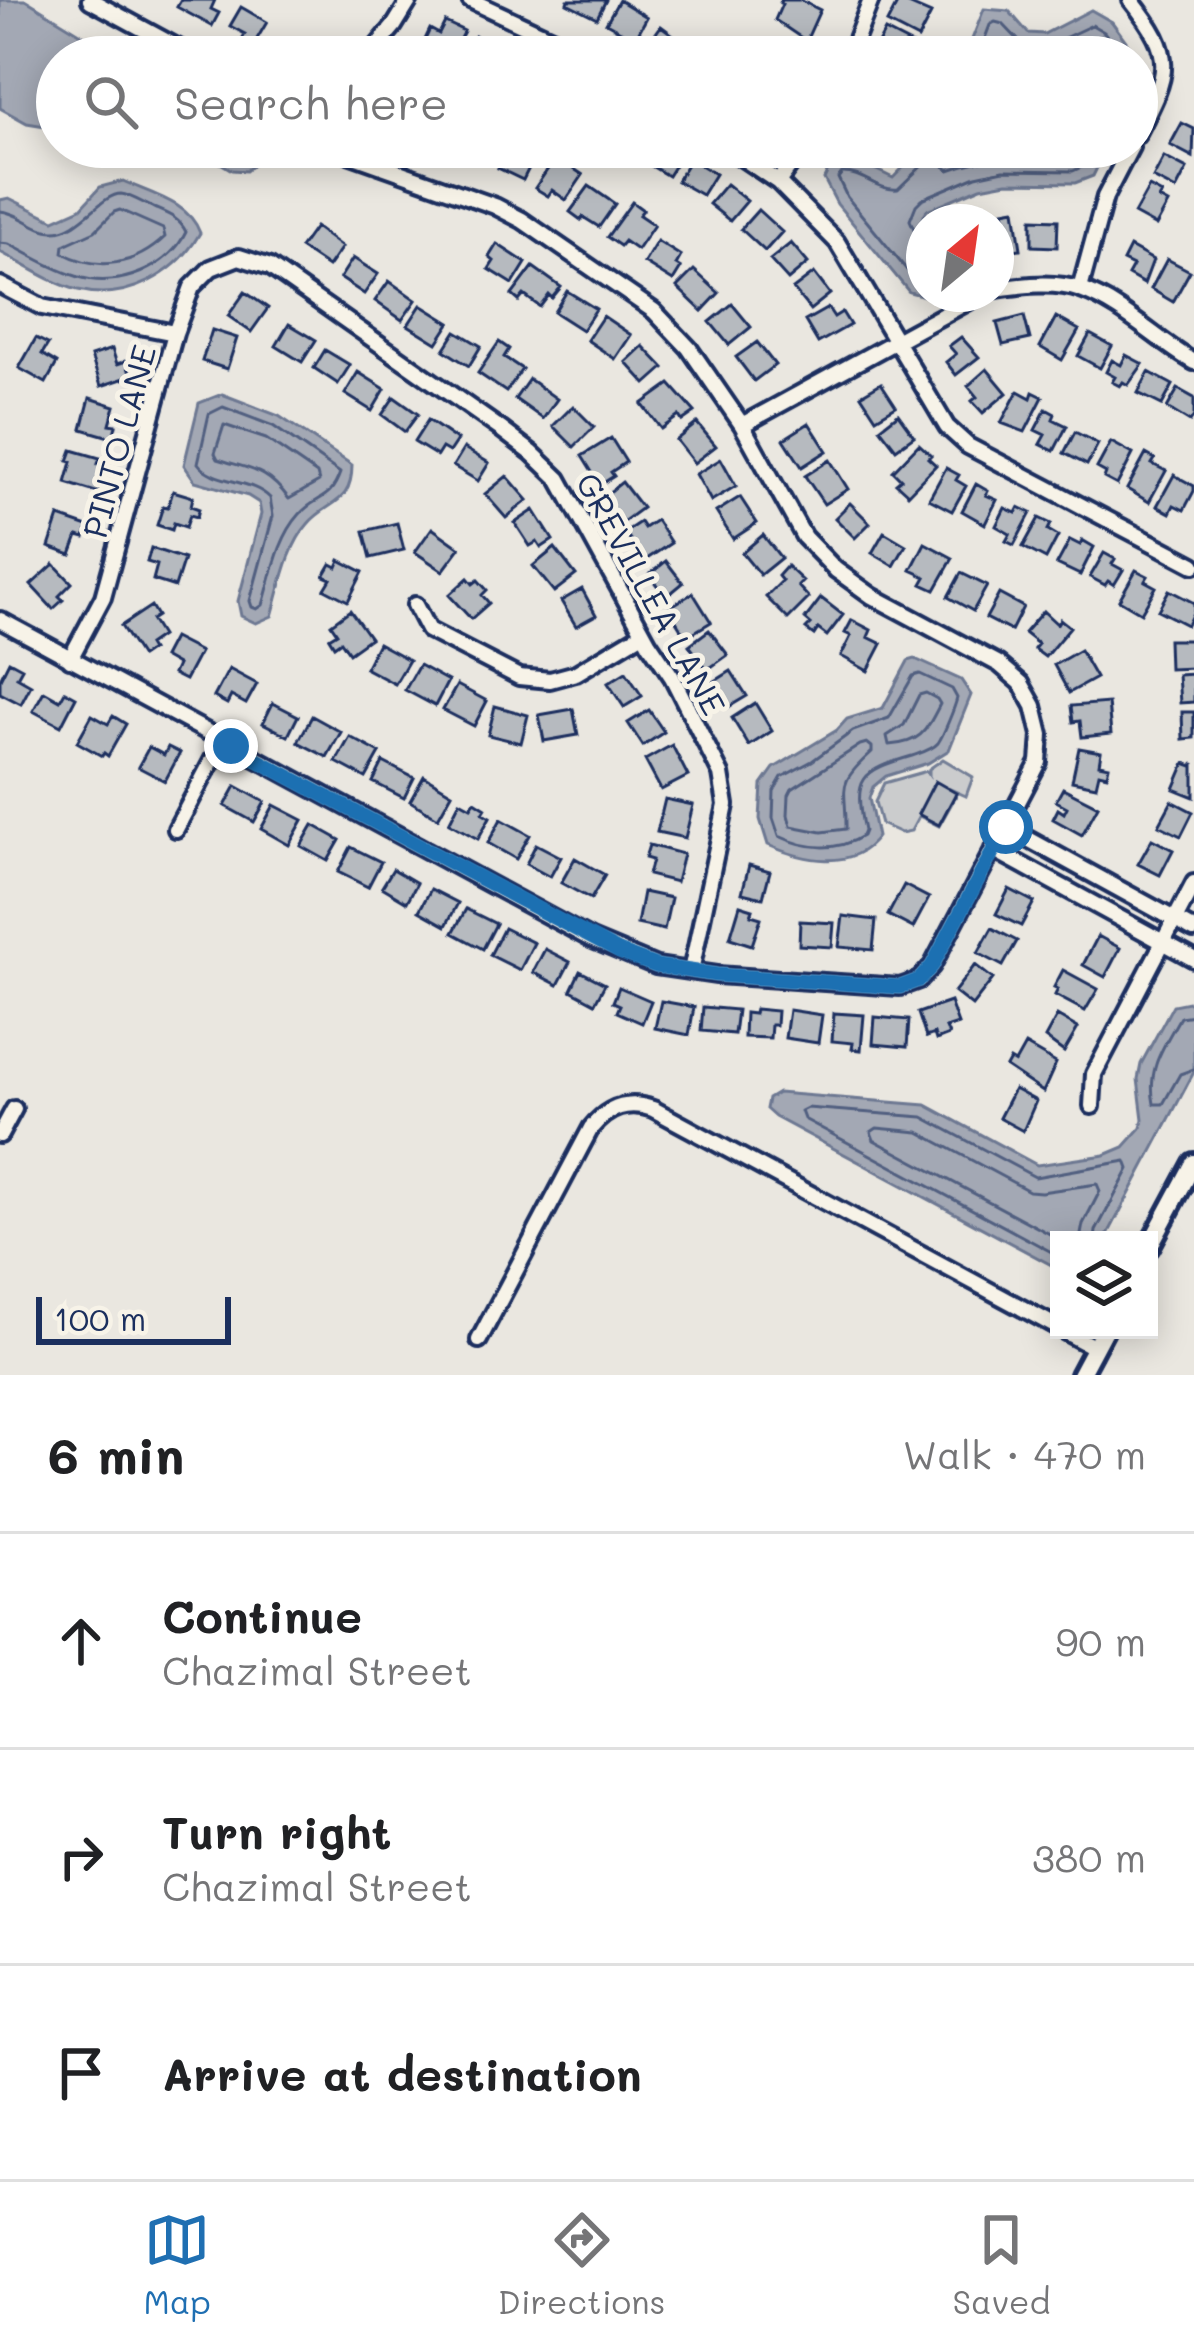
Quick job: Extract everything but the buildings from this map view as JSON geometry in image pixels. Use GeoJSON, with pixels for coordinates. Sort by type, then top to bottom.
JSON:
{"type":"FeatureCollection","features":[{"type":"Feature","properties":{"kind":"street"},"geometry":{"type":"LineString","coordinates":[[90,0],[156,36]]}},
{"type":"Feature","properties":{"kind":"street"},"geometry":{"type":"LineString","coordinates":[[386,36],[410,0]]}},
{"type":"Feature","properties":{"kind":"street"},"geometry":{"type":"LineString","coordinates":[[470,0],[547,36]]}},
{"type":"Feature","properties":{"kind":"street"},"geometry":{"type":"LineString","coordinates":[[857,36],[872,0]]}},
{"type":"Feature","properties":{"kind":"street"},"geometry":{"type":"LineString","coordinates":[[1131,0],[1157,36]]}},
{"type":"Feature","properties":{"kind":"street"},"geometry":{"type":"LineString","coordinates":[[1158,37],[1166,65],[1158,95]]}},
{"type":"Feature","properties":{"kind":"street"},"geometry":{"type":"LineString","coordinates":[[0,620],[605,946],[656,966],[900,987],[919,980],[932,966],[1039,762],[1041,735],[1034,706],[1021,683],[999,664],[872,596],[836,570],[804,537],[742,424],[689,349],[654,311],[495,206],[388,168]]}},
{"type":"Feature","properties":{"kind":"street"},"geometry":{"type":"LineString","coordinates":[[758,168],[778,182],[837,242],[947,427],[968,446],[1194,565]]}},
{"type":"Feature","properties":{"kind":"street"},"geometry":{"type":"LineString","coordinates":[[778,182],[788,168]]}},
{"type":"Feature","properties":{"kind":"street"},"geometry":{"type":"LineString","coordinates":[[1080,290],[1105,196],[1120,168]]}},
{"type":"Feature","properties":{"kind":"street","name":"PINTO LANE"},"geometry":{"type":"LineString","coordinates":[[70,658],[103,597],[192,287],[211,268],[239,257]]}},
{"type":"Feature","properties":{"kind":"street","name":"GREVILLEA LANE"},"geometry":{"type":"LineString","coordinates":[[239,257],[270,267],[532,453],[559,479],[672,677],[721,774],[725,806],[692,971]]}},
{"type":"Feature","properties":{"kind":"street"},"geometry":{"type":"LineString","coordinates":[[1014,287],[1049,284],[1080,290],[1111,305],[1194,362]]}},
{"type":"Feature","properties":{"kind":"street"},"geometry":{"type":"LineString","coordinates":[[0,285],[41,307],[176,333]]}},
{"type":"Feature","properties":{"kind":"street"},"geometry":{"type":"LineString","coordinates":[[742,424],[949,312]]}},
{"type":"Feature","properties":{"kind":"street"},"geometry":{"type":"LineString","coordinates":[[415,605],[428,630],[519,677],[550,680],[577,673],[644,633]]}},
{"type":"Feature","properties":{"kind":"street"},"geometry":{"type":"LineString","coordinates":[[176,829],[222,742]]}},
{"type":"Feature","properties":{"kind":"street"},"geometry":{"type":"LineString","coordinates":[[1006,827],[1194,930]]}},
{"type":"Feature","properties":{"kind":"street"},"geometry":{"type":"LineString","coordinates":[[993,849],[1194,959]]}},
{"type":"Feature","properties":{"kind":"street"},"geometry":{"type":"LineString","coordinates":[[1092,1106],[1094,1074],[1194,884]]}},
{"type":"Feature","properties":{"kind":"street"},"geometry":{"type":"LineString","coordinates":[[479,1340],[591,1128],[605,1113],[631,1104],[653,1109],[1050,1324]]}},
{"type":"Feature","properties":{"kind":"street"},"geometry":{"type":"LineString","coordinates":[[0,1135],[14,1109]]}},
{"type":"Feature","properties":{"kind":"street"},"geometry":{"type":"LineString","coordinates":[[1158,1231],[1194,1163]]}},
{"type":"Feature","properties":{"kind":"street"},"geometry":{"type":"LineString","coordinates":[[1078,1339],[1095,1348]]}},
{"type":"Feature","properties":{"kind":"street"},"geometry":{"type":"LineString","coordinates":[[1080,1375],[1100,1339]]}},
{"type":"Feature","properties":{"kind":"shaded area"},"geometry":{"type":"Polygon","coordinates":[[[943,759],[973,777],[966,796],[948,788],[957,794],[939,826],[919,816],[911,831],[901,833],[881,824],[875,802],[884,783],[929,774],[943,759]]]}},
{"type":"Feature","properties":{"kind":"water"},"geometry":{"type":"Polygon","coordinates":[[[0,0],[26,0],[85,36],[36,36],[36,124],[0,108],[0,0]]]}},
{"type":"Feature","properties":{"kind":"water"},"geometry":{"type":"Polygon","coordinates":[[[984,9],[1009,11],[1028,33],[1044,34],[1091,10],[1112,22],[1122,36],[973,36],[984,9]]]}},
{"type":"Feature","properties":{"kind":"water"},"geometry":{"type":"Polygon","coordinates":[[[829,168],[872,168],[893,178],[903,168],[1097,168],[1093,176],[1075,183],[1007,182],[941,204],[906,204],[906,288],[837,204],[824,179],[829,168]]]}},
{"type":"Feature","properties":{"kind":"water"},"geometry":{"type":"Polygon","coordinates":[[[123,181],[178,206],[200,233],[178,261],[149,281],[114,292],[78,290],[0,252],[0,200],[9,198],[54,220],[81,208],[100,187],[123,181]]]}},
{"type":"Feature","properties":{"kind":"water"},"geometry":{"type":"Polygon","coordinates":[[[222,394],[279,416],[352,465],[343,495],[316,516],[295,544],[272,616],[256,623],[241,616],[238,601],[261,514],[259,503],[195,481],[184,465],[199,403],[222,394]]]}},
{"type":"Feature","properties":{"kind":"water"},"geometry":{"type":"Polygon","coordinates":[[[915,659],[961,680],[971,695],[949,750],[928,763],[886,776],[873,787],[869,798],[877,837],[854,855],[826,860],[768,845],[760,819],[762,785],[774,768],[847,719],[883,708],[908,661],[915,659]]]}},
{"type":"Feature","properties":{"kind":"water"},"geometry":{"type":"Polygon","coordinates":[[[1188,1002],[1194,1006],[1194,1072],[1110,1231],[1050,1231],[1050,1264],[766,1109],[768,1099],[778,1093],[926,1105],[1037,1165],[1105,1155],[1124,1147],[1141,1128],[1141,1064],[1173,1005],[1188,1002]]]}},
{"type":"Feature","properties":{"kind":"route"},"geometry":{"type":"LineString","coordinates":[[231,746],[619,952],[656,966],[717,975],[900,987],[919,980],[932,966],[1006,827]]}}]}
